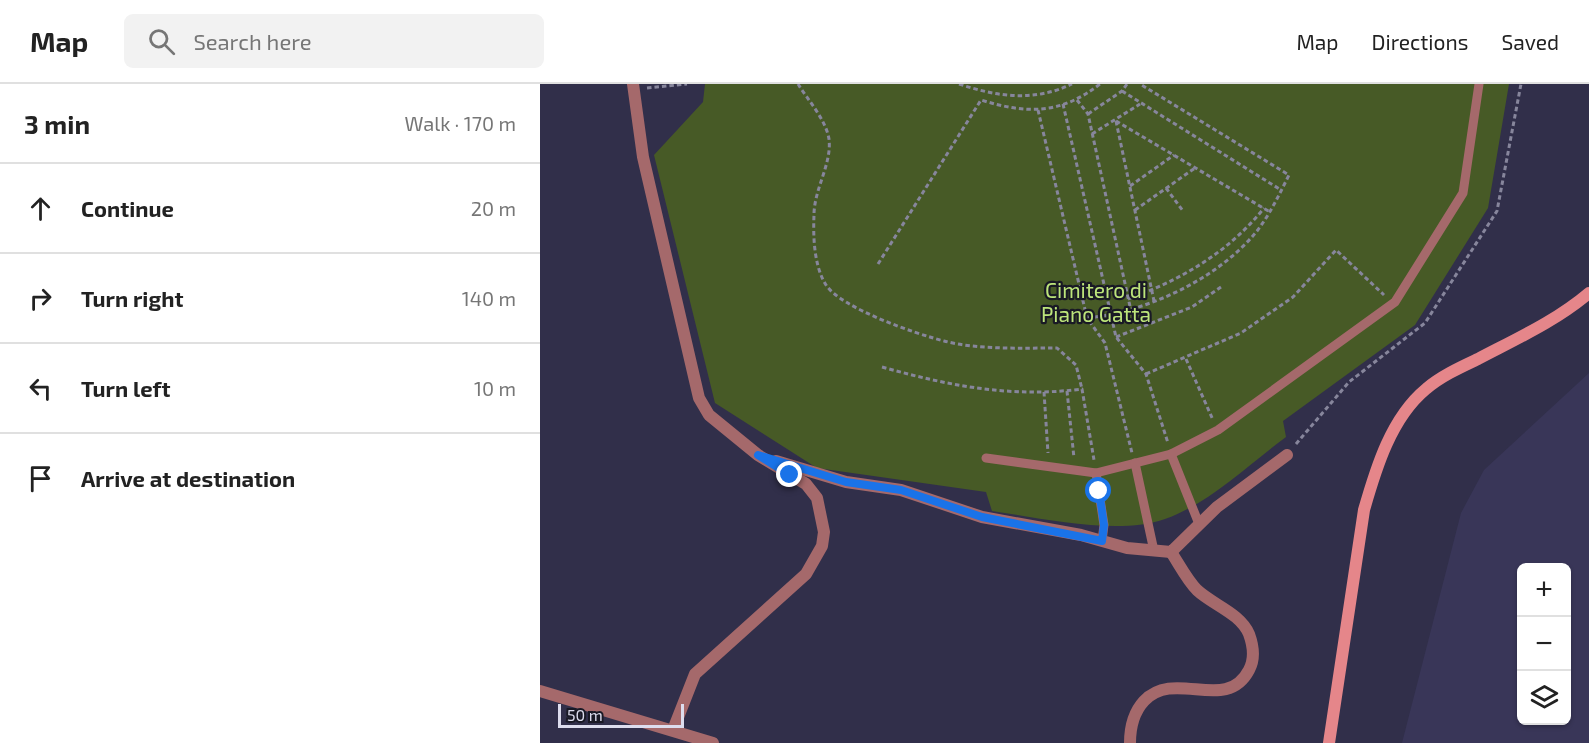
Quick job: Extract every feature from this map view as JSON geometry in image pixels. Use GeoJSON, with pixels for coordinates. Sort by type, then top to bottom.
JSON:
{"type":"FeatureCollection","features":[{"type":"Feature","properties":{"kind":"main road"},"geometry":{"type":"LineString","coordinates":[[1329,743],[1338,700],[1364,510],[1374,476],[1389,440],[1407,410],[1426,389],[1570,309],[1589,293]]}},
{"type":"Feature","properties":{"kind":"main road"},"geometry":{"type":"LineString","coordinates":[[1337,743],[1338,700]]}},
{"type":"Feature","properties":{"kind":"street"},"geometry":{"type":"LineString","coordinates":[[634,86],[643,157],[699,398],[709,415],[758,455],[806,484],[817,498],[824,532],[822,546],[806,574],[694,674],[674,730]]}},
{"type":"Feature","properties":{"kind":"street"},"geometry":{"type":"LineString","coordinates":[[758,455],[846,482],[901,490],[982,517],[1127,548],[1171,552],[1217,507],[1287,455]]}},
{"type":"Feature","properties":{"kind":"street"},"geometry":{"type":"LineString","coordinates":[[1130,743],[1130,729],[1137,709],[1151,694],[1166,688],[1184,687],[1225,691],[1242,683],[1251,667],[1253,650],[1249,633],[1240,621],[1197,589],[1171,552]]}},
{"type":"Feature","properties":{"kind":"street"},"geometry":{"type":"LineString","coordinates":[[540,691],[713,743]]}},
{"type":"Feature","properties":{"kind":"lane"},"geometry":{"type":"LineString","coordinates":[[986,458],[1096,473],[1171,454],[1218,430],[1394,303],[1463,193],[1479,84]]}},
{"type":"Feature","properties":{"kind":"lane"},"geometry":{"type":"LineString","coordinates":[[1171,454],[1199,524]]}},
{"type":"Feature","properties":{"kind":"lane"},"geometry":{"type":"LineString","coordinates":[[1135,464],[1154,551]]}},
{"type":"Feature","properties":{"kind":"lane"},"geometry":{"type":"LineString","coordinates":[[1096,473],[1104,525],[1102,541]]}},
{"type":"Feature","properties":{"kind":"path"},"geometry":{"type":"LineString","coordinates":[[634,86],[687,84]]}},
{"type":"Feature","properties":{"kind":"path"},"geometry":{"type":"LineString","coordinates":[[798,84],[824,125],[829,138],[829,152],[814,202],[814,241],[820,273],[835,297],[872,315],[945,342],[1015,348],[1057,348],[1076,365],[1096,473]]}},
{"type":"Feature","properties":{"kind":"path"},"geometry":{"type":"LineString","coordinates":[[960,84],[1019,98],[1038,96],[1072,84]]}},
{"type":"Feature","properties":{"kind":"path"},"geometry":{"type":"LineString","coordinates":[[878,264],[981,99],[1007,108],[1038,110],[1077,99],[1100,84]]}},
{"type":"Feature","properties":{"kind":"path"},"geometry":{"type":"LineString","coordinates":[[1088,114],[1122,91],[1127,84]]}},
{"type":"Feature","properties":{"kind":"path"},"geometry":{"type":"LineString","coordinates":[[1087,318],[1131,311],[1186,287],[1217,268],[1255,233],[1270,212],[1289,175],[1140,84]]}},
{"type":"Feature","properties":{"kind":"path"},"geometry":{"type":"LineString","coordinates":[[1287,455],[1325,407],[1349,382],[1425,323],[1497,211],[1521,84]]}},
{"type":"Feature","properties":{"kind":"path"},"geometry":{"type":"LineString","coordinates":[[1122,91],[1281,191]]}},
{"type":"Feature","properties":{"kind":"path"},"geometry":{"type":"LineString","coordinates":[[1077,99],[1088,114],[1131,311]]}},
{"type":"Feature","properties":{"kind":"path"},"geometry":{"type":"LineString","coordinates":[[1063,104],[1113,315],[1116,338],[1146,374],[1171,454]]}},
{"type":"Feature","properties":{"kind":"path"},"geometry":{"type":"LineString","coordinates":[[1092,134],[1140,104]]}},
{"type":"Feature","properties":{"kind":"path"},"geometry":{"type":"LineString","coordinates":[[1038,110],[1087,318],[1105,343],[1135,464]]}},
{"type":"Feature","properties":{"kind":"path"},"geometry":{"type":"LineString","coordinates":[[1116,121],[1270,212]]}},
{"type":"Feature","properties":{"kind":"path"},"geometry":{"type":"LineString","coordinates":[[1116,121],[1154,302]]}},
{"type":"Feature","properties":{"kind":"path"},"geometry":{"type":"LineString","coordinates":[[1130,186],[1174,155]]}},
{"type":"Feature","properties":{"kind":"path"},"geometry":{"type":"LineString","coordinates":[[1135,210],[1196,168]]}},
{"type":"Feature","properties":{"kind":"path"},"geometry":{"type":"LineString","coordinates":[[1166,188],[1183,211]]}},
{"type":"Feature","properties":{"kind":"path"},"geometry":{"type":"LineString","coordinates":[[1128,299],[1152,290],[1212,258],[1248,227],[1263,208]]}},
{"type":"Feature","properties":{"kind":"path"},"geometry":{"type":"LineString","coordinates":[[1146,374],[1241,333],[1293,297],[1336,250],[1394,303]]}},
{"type":"Feature","properties":{"kind":"path"},"geometry":{"type":"LineString","coordinates":[[1116,338],[1192,307],[1221,287]]}},
{"type":"Feature","properties":{"kind":"path"},"geometry":{"type":"LineString","coordinates":[[1186,358],[1218,430]]}},
{"type":"Feature","properties":{"kind":"path"},"geometry":{"type":"LineString","coordinates":[[882,368],[942,384],[1012,392],[1082,389]]}},
{"type":"Feature","properties":{"kind":"path"},"geometry":{"type":"LineString","coordinates":[[1067,391],[1076,472]]}},
{"type":"Feature","properties":{"kind":"path"},"geometry":{"type":"LineString","coordinates":[[1044,392],[1049,468]]}},
{"type":"Feature","properties":{"kind":"shaded area"},"geometry":{"type":"Polygon","coordinates":[[[1589,373],[1589,743],[1402,743],[1461,513],[1484,470],[1589,373]]]}},
{"type":"Feature","properties":{"kind":"green space","name":"Cimitero di Piano Gatta"},"geometry":{"type":"Polygon","coordinates":[[[705,84],[1509,84],[1488,208],[1415,325],[1283,421],[1286,437],[1198,503],[1165,519],[1146,524],[1103,526],[992,511],[986,492],[817,468],[715,403],[654,155],[703,102],[705,84]]]}},
{"type":"Feature","properties":{"kind":"route"},"geometry":{"type":"LineString","coordinates":[[790,475],[758,455],[846,482],[901,490],[982,517],[1102,541],[1104,525],[1099,491]]}}]}
